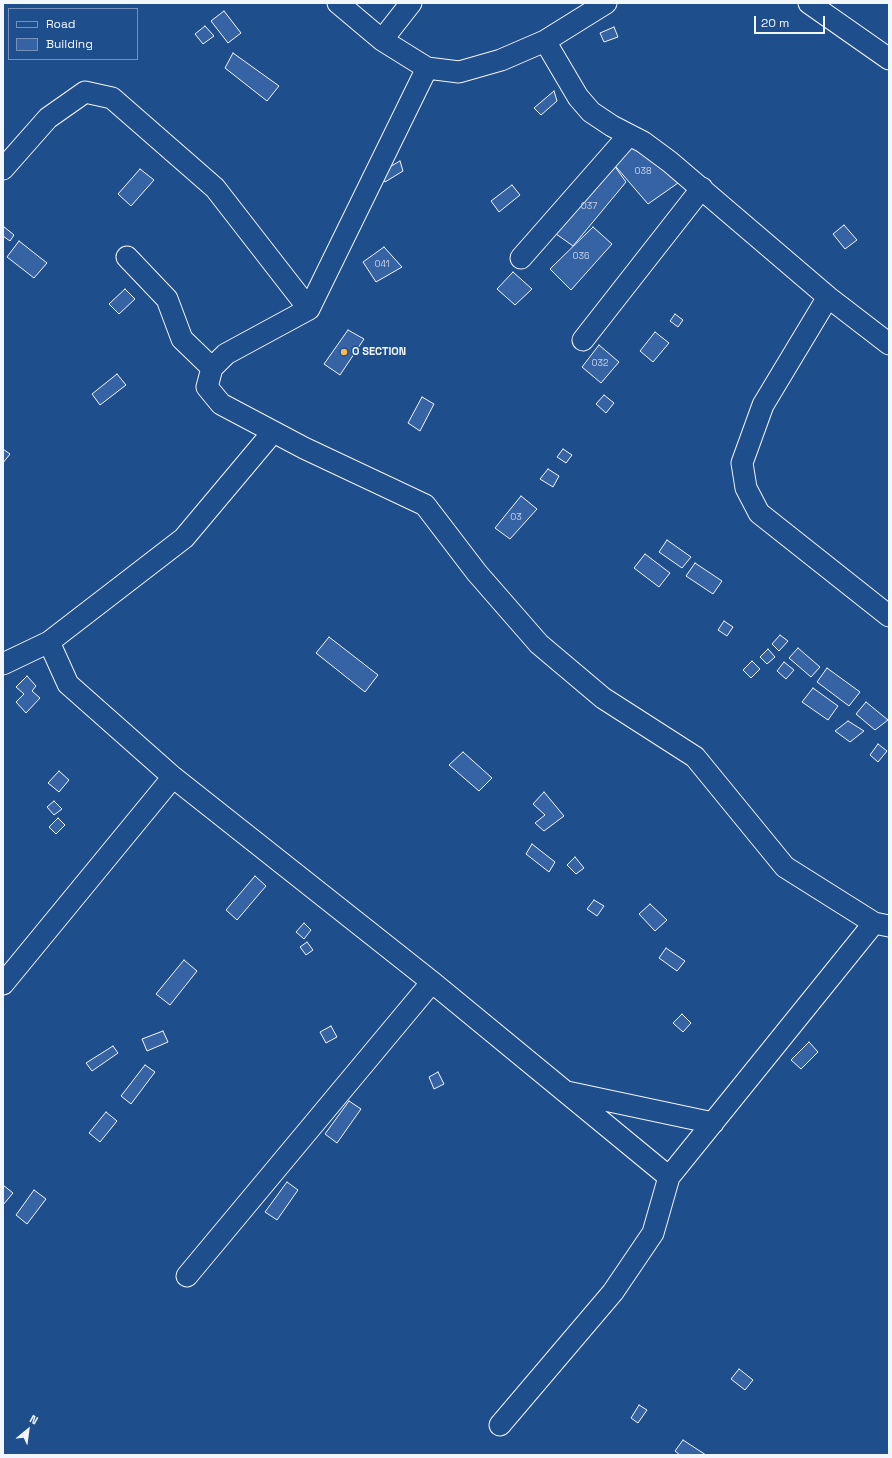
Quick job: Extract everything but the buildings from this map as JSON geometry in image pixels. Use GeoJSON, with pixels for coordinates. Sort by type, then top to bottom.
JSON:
{"type":"FeatureCollection","features":[{"type":"Feature","properties":{"kind":"street"},"geometry":{"type":"LineString","coordinates":[[338,3],[382,40],[427,68],[459,72],[501,60],[545,41],[606,3]]}},
{"type":"Feature","properties":{"kind":"street"},"geometry":{"type":"LineString","coordinates":[[382,40],[411,3]]}},
{"type":"Feature","properties":{"kind":"street"},"geometry":{"type":"LineString","coordinates":[[809,3],[889,59]]}},
{"type":"Feature","properties":{"kind":"street"},"geometry":{"type":"LineString","coordinates":[[545,41],[578,97],[592,112],[612,126],[644,142],[670,162],[828,297],[889,344]]}},
{"type":"Feature","properties":{"kind":"street"},"geometry":{"type":"LineString","coordinates":[[427,68],[309,309],[226,354],[212,368],[207,387],[221,404],[273,432],[304,448],[426,504],[477,573],[539,644],[603,698],[695,757],[785,867],[882,924],[713,1123],[669,1178],[653,1233],[613,1292],[500,1425]]}},
{"type":"Feature","properties":{"kind":"street"},"geometry":{"type":"LineString","coordinates":[[3,169],[48,118],[85,92],[112,98],[215,188],[309,309]]}},
{"type":"Feature","properties":{"kind":"street"},"geometry":{"type":"LineString","coordinates":[[521,258],[629,135]]}},
{"type":"Feature","properties":{"kind":"street"},"geometry":{"type":"LineString","coordinates":[[584,340],[702,188]]}},
{"type":"Feature","properties":{"kind":"street"},"geometry":{"type":"LineString","coordinates":[[127,257],[167,299],[182,339],[212,368]]}},
{"type":"Feature","properties":{"kind":"street"},"geometry":{"type":"LineString","coordinates":[[828,297],[763,405],[742,463],[746,488],[759,513],[889,616]]}},
{"type":"Feature","properties":{"kind":"street"},"geometry":{"type":"LineString","coordinates":[[3,664],[49,642],[184,538],[273,432]]}},
{"type":"Feature","properties":{"kind":"street"},"geometry":{"type":"LineString","coordinates":[[49,642],[68,684],[173,777],[432,982],[669,1178]]}},
{"type":"Feature","properties":{"kind":"street"},"geometry":{"type":"LineString","coordinates":[[3,984],[173,777]]}},
{"type":"Feature","properties":{"kind":"street"},"geometry":{"type":"LineString","coordinates":[[187,1276],[432,982]]}},
{"type":"Feature","properties":{"kind":"street"},"geometry":{"type":"LineString","coordinates":[[564,1091],[713,1123]]}},
{"type":"Feature","properties":{"kind":"place","name":"O SECTION"},"geometry":{"type":"Point","coordinates":[344,352]}}]}
